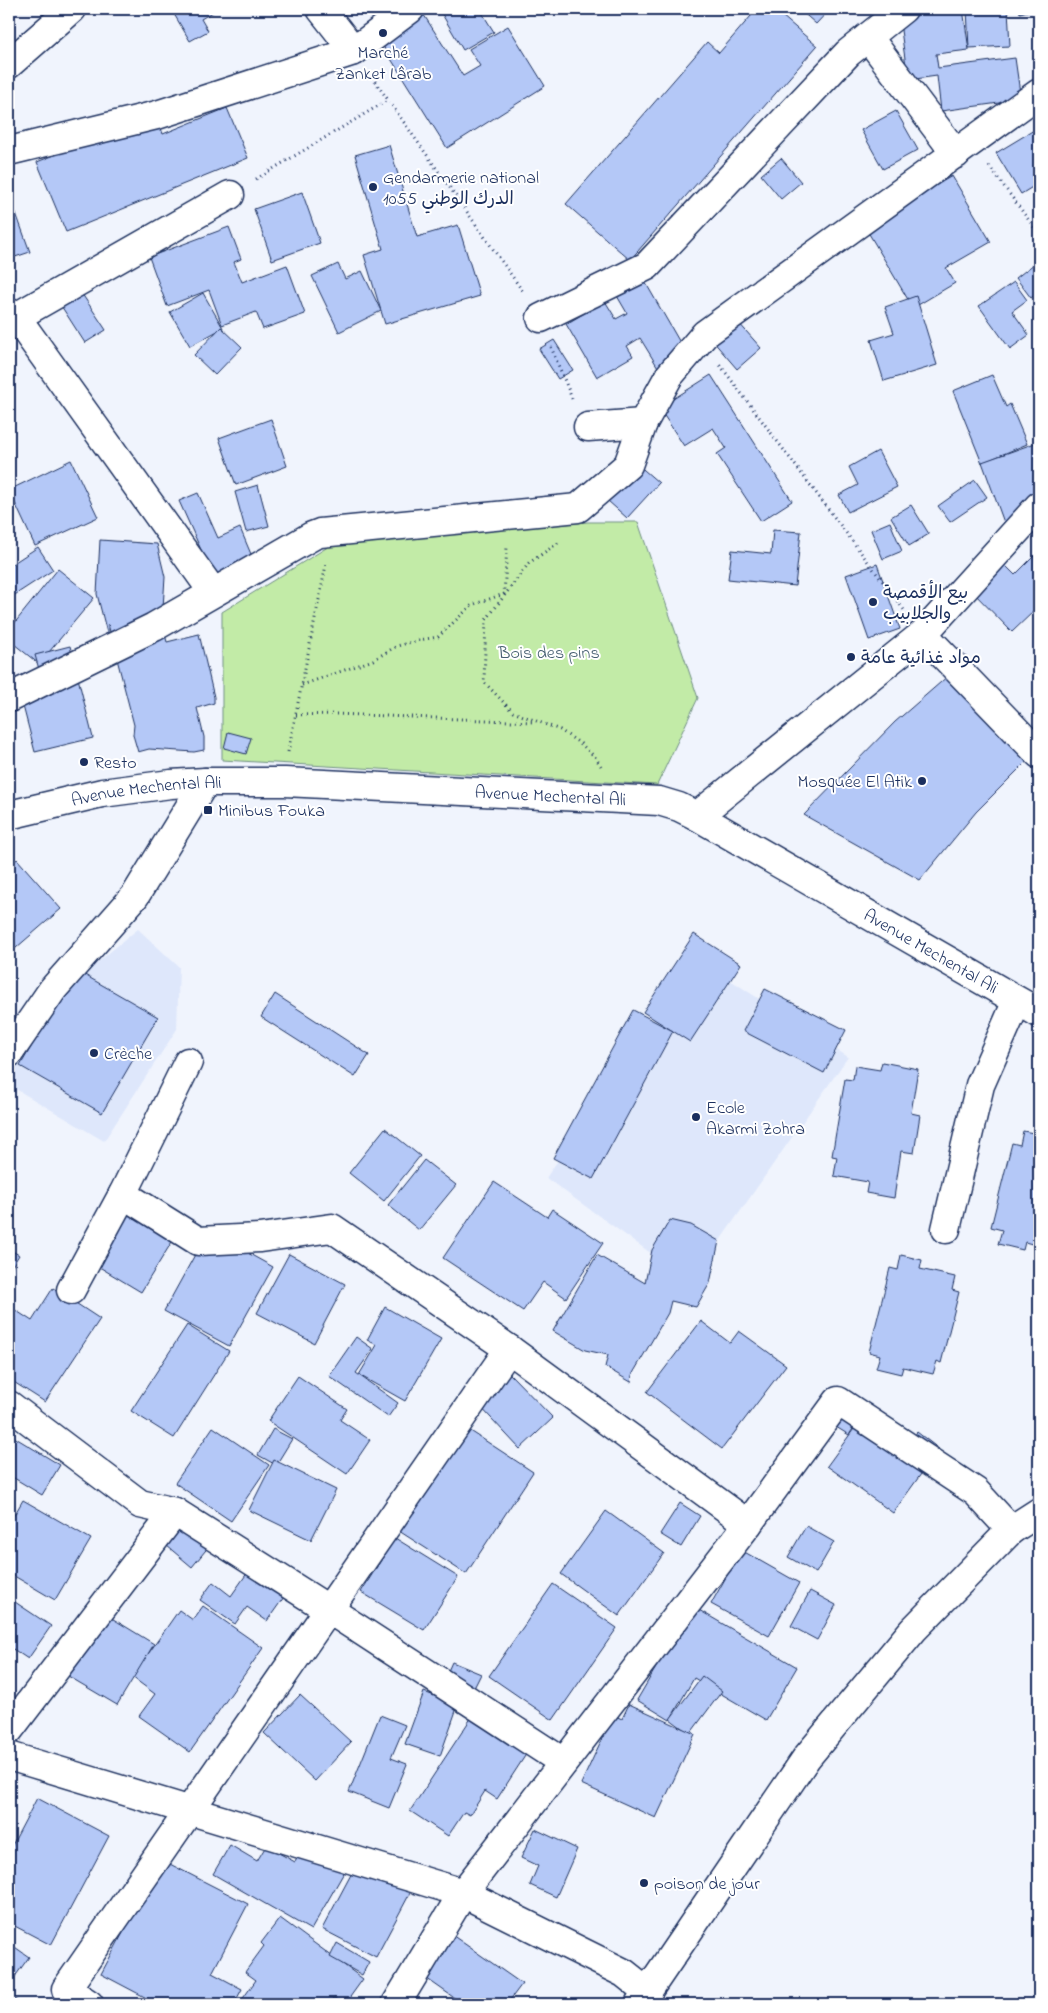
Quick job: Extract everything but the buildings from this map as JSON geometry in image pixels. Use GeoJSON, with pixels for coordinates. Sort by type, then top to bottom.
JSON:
{"type":"FeatureCollection","features":[{"type":"Feature","properties":{"kind":"street"},"geometry":{"type":"LineString","coordinates":[[9,64],[72,9]]}},
{"type":"Feature","properties":{"kind":"street"},"geometry":{"type":"LineString","coordinates":[[321,9],[354,51]]}},
{"type":"Feature","properties":{"kind":"street"},"geometry":{"type":"LineString","coordinates":[[9,151],[157,115],[354,51],[410,9]]}},
{"type":"Feature","properties":{"kind":"street"},"geometry":{"type":"LineString","coordinates":[[541,318],[647,266],[848,53],[903,9]]}},
{"type":"Feature","properties":{"kind":"street"},"geometry":{"type":"LineString","coordinates":[[868,37],[964,148]]}},
{"type":"Feature","properties":{"kind":"street"},"geometry":{"type":"LineString","coordinates":[[9,698],[154,627],[312,536],[331,532],[578,508],[628,465],[643,423],[669,376],[701,339],[1039,93]]}},
{"type":"Feature","properties":{"kind":"street"},"geometry":{"type":"LineString","coordinates":[[213,592],[12,319],[230,195]]}},
{"type":"Feature","properties":{"kind":"street"},"geometry":{"type":"LineString","coordinates":[[588,427],[643,423]]}},
{"type":"Feature","properties":{"kind":"street"},"geometry":{"type":"LineString","coordinates":[[697,816],[922,634],[1039,506]]}},
{"type":"Feature","properties":{"kind":"street"},"geometry":{"type":"LineString","coordinates":[[922,634],[1039,754]]}},
{"type":"Feature","properties":{"kind":"street"},"geometry":{"type":"LineString","coordinates":[[9,1053],[53,989],[135,896],[205,782]]}},
{"type":"Feature","properties":{"kind":"street","name":"Avenue Mechental Ali"},"geometry":{"type":"LineString","coordinates":[[9,814],[102,793],[171,784],[205,782],[285,782],[660,801],[697,816],[1028,1007]]}},
{"type":"Feature","properties":{"kind":"street"},"geometry":{"type":"LineString","coordinates":[[946,1229],[980,1085],[1028,1007]]}},
{"type":"Feature","properties":{"kind":"street"},"geometry":{"type":"LineString","coordinates":[[71,1290],[123,1194],[188,1062]]}},
{"type":"Feature","properties":{"kind":"street"},"geometry":{"type":"LineString","coordinates":[[123,1194],[198,1241],[260,1238],[332,1228],[508,1349],[748,1524]]}},
{"type":"Feature","properties":{"kind":"street"},"geometry":{"type":"LineString","coordinates":[[89,2004],[66,1989],[508,1349]]}},
{"type":"Feature","properties":{"kind":"street"},"geometry":{"type":"LineString","coordinates":[[396,2004],[462,1893],[748,1524],[838,1401],[1024,1522]]}},
{"type":"Feature","properties":{"kind":"street"},"geometry":{"type":"LineString","coordinates":[[9,1405],[140,1504],[175,1512],[563,1762]]}},
{"type":"Feature","properties":{"kind":"street"},"geometry":{"type":"LineString","coordinates":[[9,1756],[462,1893],[624,1973],[644,1998],[807,1757],[913,1630],[1024,1522],[1039,1503]]}},
{"type":"Feature","properties":{"kind":"street"},"geometry":{"type":"LineString","coordinates":[[9,1730],[175,1512]]}},
{"type":"Feature","properties":{"kind":"path"},"geometry":{"type":"LineString","coordinates":[[354,51],[541,318]]}},
{"type":"Feature","properties":{"kind":"path"},"geometry":{"type":"LineString","coordinates":[[230,195],[389,100]]}},
{"type":"Feature","properties":{"kind":"path"},"geometry":{"type":"LineString","coordinates":[[964,148],[1039,234]]}},
{"type":"Feature","properties":{"kind":"path"},"geometry":{"type":"LineString","coordinates":[[701,339],[922,634]]}},
{"type":"Feature","properties":{"kind":"path"},"geometry":{"type":"LineString","coordinates":[[285,782],[286,764],[331,532]]}},
{"type":"Feature","properties":{"kind":"path"},"geometry":{"type":"LineString","coordinates":[[566,537],[529,563],[486,620],[484,682],[513,712],[560,730],[581,744],[595,757],[611,782],[609,798]]}},
{"type":"Feature","properties":{"kind":"path"},"geometry":{"type":"LineString","coordinates":[[504,594],[507,562]]}},
{"type":"Feature","properties":{"kind":"path"},"geometry":{"type":"LineString","coordinates":[[302,685],[373,660],[397,646],[419,640],[438,638],[472,605],[504,594]]}},
{"type":"Feature","properties":{"kind":"path"},"geometry":{"type":"LineString","coordinates":[[296,715],[336,714],[537,722]]}},
{"type":"Feature","properties":{"kind":"shaded area","name":"Crèche"},"geometry":{"type":"Polygon","coordinates":[[[138,929],[179,967],[177,1029],[104,1141],[9,1085],[9,1078],[82,975],[138,929]]]}},
{"type":"Feature","properties":{"kind":"shaded area","name":"Ecole Akarmi Zohra"},"geometry":{"type":"Polygon","coordinates":[[[695,957],[848,1057],[691,1282],[546,1178],[695,957]]]}},
{"type":"Feature","properties":{"kind":"green space","name":"Bois des pins"},"geometry":{"type":"Polygon","coordinates":[[[588,522],[638,522],[698,698],[657,785],[222,760],[222,612],[331,545],[588,522]]]}},
{"type":"Feature","properties":{"kind":"place","name":"Marché Zanket Lârab"},"geometry":{"type":"Point","coordinates":[383,33]}},
{"type":"Feature","properties":{"kind":"place","name":"Gendarmerie national 1055 الدرك الوطني"},"geometry":{"type":"Point","coordinates":[373,187]}},
{"type":"Feature","properties":{"kind":"place","name":"بيع الأقمصة والجلابيب"},"geometry":{"type":"Point","coordinates":[873,602]}},
{"type":"Feature","properties":{"kind":"place","name":"مواد غذائية عامة"},"geometry":{"type":"Point","coordinates":[851,657]}},
{"type":"Feature","properties":{"kind":"place","name":"Resto"},"geometry":{"type":"Point","coordinates":[84,762]}},
{"type":"Feature","properties":{"kind":"place","name":"Mosquée El Atik"},"geometry":{"type":"Point","coordinates":[922,781]}},
{"type":"Feature","properties":{"kind":"place","name":"Minibus Fouka"},"geometry":{"type":"Point","coordinates":[208,810]}},
{"type":"Feature","properties":{"kind":"place","name":"Crèche"},"geometry":{"type":"Point","coordinates":[94,1053]}},
{"type":"Feature","properties":{"kind":"place","name":"Ecole Akarmi Zohra"},"geometry":{"type":"Point","coordinates":[696,1117]}},
{"type":"Feature","properties":{"kind":"place","name":"poison de jour"},"geometry":{"type":"Point","coordinates":[644,1883]}}]}
